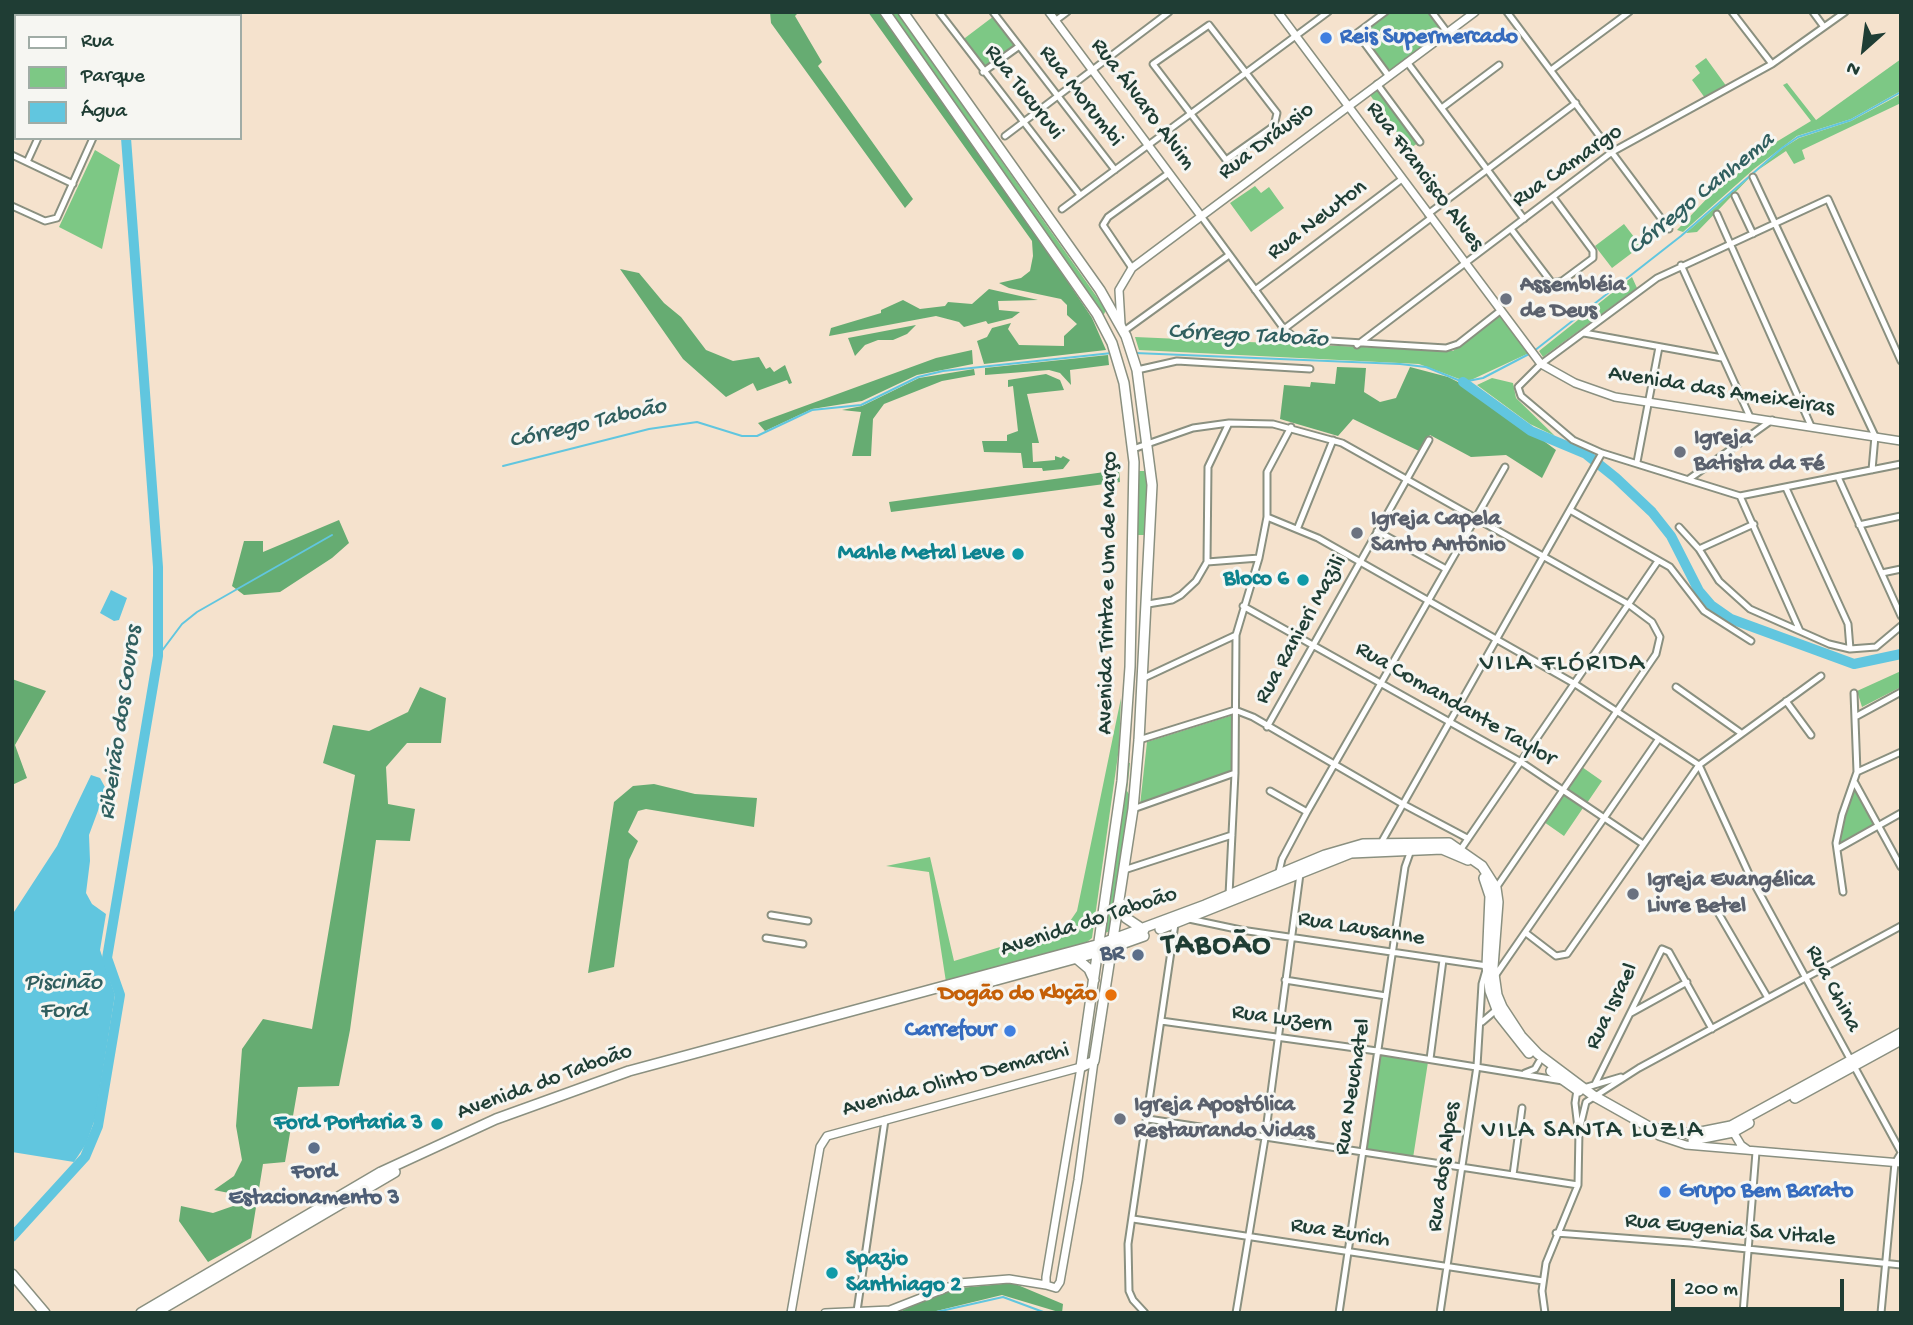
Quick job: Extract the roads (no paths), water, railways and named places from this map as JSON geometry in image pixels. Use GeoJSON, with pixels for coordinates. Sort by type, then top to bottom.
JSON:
{"type":"FeatureCollection","features":[{"type":"Feature","properties":{"kind":"main road","name":"Avenida Trinta e Um de Março"},"geometry":{"type":"LineString","coordinates":[[885,12],[1067,270],[1112,344],[1118,359],[1133,449],[1128,701],[1100,948],[1081,1067]]}},
{"type":"Feature","properties":{"kind":"main road","name":"Avenida Trinta e Um de Março"},"geometry":{"type":"LineString","coordinates":[[903,12],[1100,290],[1130,345],[1137,370],[1152,485],[1144,678],[1133,809],[1094,1061]]}},
{"type":"Feature","properties":{"kind":"main road"},"geometry":{"type":"LineString","coordinates":[[1128,701],[1130,734],[1139,740]]}},
{"type":"Feature","properties":{"kind":"main road"},"geometry":{"type":"LineString","coordinates":[[1123,761],[1133,764],[1134,797]]}},
{"type":"Feature","properties":{"kind":"main road","name":"Avenida do Taboão"},"geometry":{"type":"LineString","coordinates":[[155,1313],[391,1174],[495,1124],[641,1072],[1076,958],[1347,847],[1450,844],[1461,849],[1482,866],[1496,888],[1498,902],[1494,977],[1502,1007],[1521,1036],[1579,1088],[1636,1128],[1659,1136],[1704,1139],[1733,1132],[1901,1033]]}},
{"type":"Feature","properties":{"kind":"main road","name":"Avenida do Taboão"},"geometry":{"type":"LineString","coordinates":[[1113,943],[1174,920],[1189,919],[1338,857],[1380,846],[1453,852],[1475,865],[1488,885],[1490,911],[1487,968],[1496,1010],[1516,1040],[1539,1062],[1565,1082],[1579,1088]]}},
{"type":"Feature","properties":{"kind":"main road"},"geometry":{"type":"LineString","coordinates":[[1120,897],[1126,918],[1144,930]]}},
{"type":"Feature","properties":{"kind":"main road","name":"Avenida do Taboão"},"geometry":{"type":"LineString","coordinates":[[141,1313],[381,1172],[496,1119],[629,1071],[1100,948]]}},
{"type":"Feature","properties":{"kind":"main road"},"geometry":{"type":"LineString","coordinates":[[1076,958],[1089,969],[1095,984]]}},
{"type":"Feature","properties":{"kind":"main road","name":"Avenida do Taboão"},"geometry":{"type":"LineString","coordinates":[[1851,1064],[1901,1040]]}},
{"type":"Feature","properties":{"kind":"main road","name":"Avenida Olinto Demarchi"},"geometry":{"type":"LineString","coordinates":[[1081,1067],[1094,1061]]}},
{"type":"Feature","properties":{"kind":"main road","name":"Avenida do Taboão"},"geometry":{"type":"LineString","coordinates":[[1592,1097],[1629,1118],[1665,1132],[1733,1132]]}},
{"type":"Feature","properties":{"kind":"main road"},"geometry":{"type":"LineString","coordinates":[[12,1273],[45,1313]]}},
{"type":"Feature","properties":{"kind":"street","name":"Rua Tucuruvi"},"geometry":{"type":"LineString","coordinates":[[939,12],[1080,195]]}},
{"type":"Feature","properties":{"kind":"street","name":"Rua Morumbi"},"geometry":{"type":"LineString","coordinates":[[993,12],[1115,170]]}},
{"type":"Feature","properties":{"kind":"street","name":"Rua Álvaro Alvim"},"geometry":{"type":"LineString","coordinates":[[1049,12],[1284,329]]}},
{"type":"Feature","properties":{"kind":"street"},"geometry":{"type":"LineString","coordinates":[[1055,21],[1067,12]]}},
{"type":"Feature","properties":{"kind":"street"},"geometry":{"type":"LineString","coordinates":[[1005,136],[1169,12]]}},
{"type":"Feature","properties":{"kind":"street","name":"Rua Francisco Alves"},"geometry":{"type":"LineString","coordinates":[[1278,12],[1539,361]]}},
{"type":"Feature","properties":{"kind":"street"},"geometry":{"type":"LineString","coordinates":[[1062,209],[1328,12]]}},
{"type":"Feature","properties":{"kind":"street"},"geometry":{"type":"LineString","coordinates":[[1385,12],[1357,33],[1388,75]]}},
{"type":"Feature","properties":{"kind":"street"},"geometry":{"type":"LineString","coordinates":[[1432,12],[1447,32]]}},
{"type":"Feature","properties":{"kind":"street","name":"Rua Dráusio"},"geometry":{"type":"LineString","coordinates":[[1132,268],[1475,12]]}},
{"type":"Feature","properties":{"kind":"street"},"geometry":{"type":"LineString","coordinates":[[1507,12],[1669,229]]}},
{"type":"Feature","properties":{"kind":"street"},"geometry":{"type":"LineString","coordinates":[[1551,70],[1629,12]]}},
{"type":"Feature","properties":{"kind":"street"},"geometry":{"type":"LineString","coordinates":[[1732,12],[1772,64]]}},
{"type":"Feature","properties":{"kind":"street"},"geometry":{"type":"LineString","coordinates":[[1813,12],[1824,27]]}},
{"type":"Feature","properties":{"kind":"street","name":"Rua Camargo"},"geometry":{"type":"LineString","coordinates":[[1357,345],[1612,152],[1772,64],[1845,12]]}},
{"type":"Feature","properties":{"kind":"street"},"geometry":{"type":"LineString","coordinates":[[1213,27],[1277,113],[1274,126],[1226,160],[1189,114],[1153,64],[1202,28],[1213,27]]}},
{"type":"Feature","properties":{"kind":"street"},"geometry":{"type":"LineString","coordinates":[[983,72],[1018,47]]}},
{"type":"Feature","properties":{"kind":"street"},"geometry":{"type":"LineString","coordinates":[[1407,62],[1524,219]]}},
{"type":"Feature","properties":{"kind":"street"},"geometry":{"type":"LineString","coordinates":[[1443,107],[1499,65]]}},
{"type":"Feature","properties":{"kind":"street"},"geometry":{"type":"LineString","coordinates":[[1377,84],[1420,142]]}},
{"type":"Feature","properties":{"kind":"street"},"geometry":{"type":"LineString","coordinates":[[1500,311],[1458,344],[1446,348],[1304,340],[1284,329],[1488,168],[1576,103]]}},
{"type":"Feature","properties":{"kind":"street"},"geometry":{"type":"LineString","coordinates":[[27,162],[37,140]]}},
{"type":"Feature","properties":{"kind":"street"},"geometry":{"type":"LineString","coordinates":[[12,206],[45,221],[53,221],[61,212],[92,140]]}},
{"type":"Feature","properties":{"kind":"street"},"geometry":{"type":"LineString","coordinates":[[12,155],[73,184]]}},
{"type":"Feature","properties":{"kind":"street"},"geometry":{"type":"LineString","coordinates":[[1122,328],[1119,290],[1132,268],[1103,225],[1108,217],[1169,173]]}},
{"type":"Feature","properties":{"kind":"street"},"geometry":{"type":"LineString","coordinates":[[1753,177],[1875,436],[1872,470]]}},
{"type":"Feature","properties":{"kind":"street","name":"Rua Newton"},"geometry":{"type":"LineString","coordinates":[[1255,290],[1402,179]]}},
{"type":"Feature","properties":{"kind":"street"},"geometry":{"type":"LineString","coordinates":[[1735,196],[1753,234]]}},
{"type":"Feature","properties":{"kind":"street"},"geometry":{"type":"LineString","coordinates":[[1511,229],[1552,283],[1562,281],[1592,258],[1593,251],[1553,197]]}},
{"type":"Feature","properties":{"kind":"street"},"geometry":{"type":"LineString","coordinates":[[1901,360],[1828,199],[1682,265],[1644,287],[1583,333],[1539,361],[1518,387],[1521,396],[1567,437],[1601,453],[1740,496],[1901,464]]}},
{"type":"Feature","properties":{"kind":"street"},"geometry":{"type":"LineString","coordinates":[[1717,214],[1811,426]]}},
{"type":"Feature","properties":{"kind":"street"},"geometry":{"type":"LineString","coordinates":[[1112,344],[1122,328],[1229,255]]}},
{"type":"Feature","properties":{"kind":"street"},"geometry":{"type":"LineString","coordinates":[[1682,265],[1749,416]]}},
{"type":"Feature","properties":{"kind":"street"},"geometry":{"type":"LineString","coordinates":[[1583,333],[1722,358]]}},
{"type":"Feature","properties":{"kind":"street"},"geometry":{"type":"LineString","coordinates":[[1637,462],[1659,347]]}},
{"type":"Feature","properties":{"kind":"street"},"geometry":{"type":"LineString","coordinates":[[1137,370],[1177,360],[1310,369]]}},
{"type":"Feature","properties":{"kind":"street","name":"Avenida das Ameixeiras"},"geometry":{"type":"LineString","coordinates":[[1539,361],[1594,391],[1901,441]]}},
{"type":"Feature","properties":{"kind":"street"},"geometry":{"type":"LineString","coordinates":[[1689,479],[1772,420]]}},
{"type":"Feature","properties":{"kind":"street"},"geometry":{"type":"LineString","coordinates":[[1133,449],[1193,428],[1229,423],[1291,427],[1352,446],[1628,604],[1658,630],[1659,649],[1496,888]]}},
{"type":"Feature","properties":{"kind":"street"},"geometry":{"type":"LineString","coordinates":[[1148,604],[1171,600],[1181,595],[1196,581],[1207,562],[1208,467],[1229,423]]}},
{"type":"Feature","properties":{"kind":"street"},"geometry":{"type":"LineString","coordinates":[[1229,895],[1235,773],[1236,635],[1259,558],[1267,517],[1268,472],[1291,427]]}},
{"type":"Feature","properties":{"kind":"street"},"geometry":{"type":"LineString","coordinates":[[1298,527],[1333,440]]}},
{"type":"Feature","properties":{"kind":"street","name":"Rua Ranieri Mazili"},"geometry":{"type":"LineString","coordinates":[[1267,727],[1429,440]]}},
{"type":"Feature","properties":{"kind":"street"},"geometry":{"type":"LineString","coordinates":[[1380,846],[1401,803],[1601,453]]}},
{"type":"Feature","properties":{"kind":"street"},"geometry":{"type":"LineString","coordinates":[[1278,876],[1282,859],[1307,812],[1505,467]]}},
{"type":"Feature","properties":{"kind":"street"},"geometry":{"type":"LineString","coordinates":[[1838,477],[1901,616]]}},
{"type":"Feature","properties":{"kind":"street"},"geometry":{"type":"LineString","coordinates":[[1786,488],[1844,614],[1850,649]]}},
{"type":"Feature","properties":{"kind":"street"},"geometry":{"type":"LineString","coordinates":[[1740,496],[1800,631]]}},
{"type":"Feature","properties":{"kind":"street"},"geometry":{"type":"LineString","coordinates":[[1570,510],[1670,567],[1704,611],[1751,641]]}},
{"type":"Feature","properties":{"kind":"street"},"geometry":{"type":"LineString","coordinates":[[1859,525],[1901,516]]}},
{"type":"Feature","properties":{"kind":"street"},"geometry":{"type":"LineString","coordinates":[[1267,517],[1298,527],[1429,600],[1574,684],[1699,765]]}},
{"type":"Feature","properties":{"kind":"street"},"geometry":{"type":"LineString","coordinates":[[1699,549],[1754,524]]}},
{"type":"Feature","properties":{"kind":"street"},"geometry":{"type":"LineString","coordinates":[[1679,527],[1699,549],[1719,581],[1750,609],[1829,644],[1850,649],[1875,647],[1901,626]]}},
{"type":"Feature","properties":{"kind":"street"},"geometry":{"type":"LineString","coordinates":[[1377,531],[1446,569]]}},
{"type":"Feature","properties":{"kind":"street"},"geometry":{"type":"LineString","coordinates":[[1207,562],[1259,558]]}},
{"type":"Feature","properties":{"kind":"street"},"geometry":{"type":"LineString","coordinates":[[1461,849],[1658,561]]}},
{"type":"Feature","properties":{"kind":"street"},"geometry":{"type":"LineString","coordinates":[[1882,573],[1901,569]]}},
{"type":"Feature","properties":{"kind":"street","name":"Rua Comandante Taylor"},"geometry":{"type":"LineString","coordinates":[[1243,606],[1382,681],[1521,762],[1643,844]]}},
{"type":"Feature","properties":{"kind":"street"},"geometry":{"type":"LineString","coordinates":[[1144,678],[1236,635]]}},
{"type":"Feature","properties":{"kind":"street"},"geometry":{"type":"LineString","coordinates":[[1526,933],[1556,956],[1567,954],[1699,765],[1821,676]]}},
{"type":"Feature","properties":{"kind":"street"},"geometry":{"type":"LineString","coordinates":[[1675,687],[1741,733]]}},
{"type":"Feature","properties":{"kind":"street"},"geometry":{"type":"LineString","coordinates":[[1857,716],[1901,692]]}},
{"type":"Feature","properties":{"kind":"street"},"geometry":{"type":"LineString","coordinates":[[1843,892],[1837,849],[1842,815],[1857,772],[1857,716],[1854,693]]}},
{"type":"Feature","properties":{"kind":"street"},"geometry":{"type":"LineString","coordinates":[[1786,701],[1811,735]]}},
{"type":"Feature","properties":{"kind":"street"},"geometry":{"type":"LineString","coordinates":[[1139,740],[1235,710],[1467,838]]}},
{"type":"Feature","properties":{"kind":"street"},"geometry":{"type":"LineString","coordinates":[[1494,977],[1658,740]]}},
{"type":"Feature","properties":{"kind":"street"},"geometry":{"type":"LineString","coordinates":[[1857,772],[1901,752]]}},
{"type":"Feature","properties":{"kind":"street","name":"Rua China"},"geometry":{"type":"LineString","coordinates":[[1699,765],[1749,874],[1808,976],[1851,1064],[1901,1152]]}},
{"type":"Feature","properties":{"kind":"street"},"geometry":{"type":"LineString","coordinates":[[1133,809],[1235,773]]}},
{"type":"Feature","properties":{"kind":"street"},"geometry":{"type":"LineString","coordinates":[[1855,783],[1901,867]]}},
{"type":"Feature","properties":{"kind":"street"},"geometry":{"type":"LineString","coordinates":[[1270,791],[1307,812]]}},
{"type":"Feature","properties":{"kind":"street"},"geometry":{"type":"LineString","coordinates":[[1837,849],[1901,813]]}},
{"type":"Feature","properties":{"kind":"street"},"geometry":{"type":"LineString","coordinates":[[1450,844],[1456,832]]}},
{"type":"Feature","properties":{"kind":"street"},"geometry":{"type":"LineString","coordinates":[[1124,870],[1232,835]]}},
{"type":"Feature","properties":{"kind":"street","name":"Rua Neuchatel"},"geometry":{"type":"LineString","coordinates":[[1400,849],[1405,867]]}},
{"type":"Feature","properties":{"kind":"street","name":"Rua Neuchatel"},"geometry":{"type":"LineString","coordinates":[[1339,1313],[1405,867],[1412,849]]}},
{"type":"Feature","properties":{"kind":"street"},"geometry":{"type":"LineString","coordinates":[[1236,1313],[1265,1138],[1300,874]]}},
{"type":"Feature","properties":{"kind":"street"},"geometry":{"type":"LineString","coordinates":[[1713,904],[1768,998]]}},
{"type":"Feature","properties":{"kind":"street"},"geometry":{"type":"LineString","coordinates":[[771,915],[808,921]]}},
{"type":"Feature","properties":{"kind":"street","name":"Rua Lausanne"},"geometry":{"type":"LineString","coordinates":[[1189,919],[1487,968]]}},
{"type":"Feature","properties":{"kind":"street"},"geometry":{"type":"LineString","coordinates":[[1144,1313],[1133,1300],[1128,1283],[1133,1219],[1174,920]]}},
{"type":"Feature","properties":{"kind":"street"},"geometry":{"type":"LineString","coordinates":[[1545,1313],[1543,1281],[1556,1233],[1578,1185],[1579,1131],[1584,1107],[1592,1097],[1901,926]]}},
{"type":"Feature","properties":{"kind":"street"},"geometry":{"type":"LineString","coordinates":[[766,938],[803,944]]}},
{"type":"Feature","properties":{"kind":"street","name":"Rua Israel"},"geometry":{"type":"LineString","coordinates":[[1595,1084],[1658,953],[1665,949],[1687,982]]}},
{"type":"Feature","properties":{"kind":"street"},"geometry":{"type":"LineString","coordinates":[[1430,1059],[1443,960]]}},
{"type":"Feature","properties":{"kind":"street","name":"Rua dos Alpes"},"geometry":{"type":"LineString","coordinates":[[1440,1313],[1478,1066],[1482,984],[1487,968]]}},
{"type":"Feature","properties":{"kind":"street"},"geometry":{"type":"LineString","coordinates":[[1286,980],[1386,996]]}},
{"type":"Feature","properties":{"kind":"street"},"geometry":{"type":"LineString","coordinates":[[1631,1013],[1687,982],[1712,1029]]}},
{"type":"Feature","properties":{"kind":"street"},"geometry":{"type":"LineString","coordinates":[[1480,1025],[1496,1010]]}},
{"type":"Feature","properties":{"kind":"street","name":"Rua Luzern"},"geometry":{"type":"LineString","coordinates":[[1161,1021],[1478,1066],[1565,1082]]}},
{"type":"Feature","properties":{"kind":"street"},"geometry":{"type":"LineString","coordinates":[[825,1313],[901,1307],[959,1283],[1009,1279],[1056,1288],[1060,1282],[1078,1180],[1094,1061]]}},
{"type":"Feature","properties":{"kind":"street"},"geometry":{"type":"LineString","coordinates":[[1522,1073],[1535,1069],[1539,1062]]}},
{"type":"Feature","properties":{"kind":"street"},"geometry":{"type":"LineString","coordinates":[[1046,1285],[1081,1067]]}},
{"type":"Feature","properties":{"kind":"street","name":"Avenida Olinto Demarchi"},"geometry":{"type":"LineString","coordinates":[[791,1313],[820,1147],[827,1136],[1081,1067]]}},
{"type":"Feature","properties":{"kind":"street"},"geometry":{"type":"LineString","coordinates":[[1579,1131],[1576,1117],[1579,1088],[1627,1076]]}},
{"type":"Feature","properties":{"kind":"street"},"geometry":{"type":"LineString","coordinates":[[1513,1175],[1522,1108]]}},
{"type":"Feature","properties":{"kind":"street"},"geometry":{"type":"LineString","coordinates":[[857,1311],[885,1119]]}},
{"type":"Feature","properties":{"kind":"street"},"geometry":{"type":"LineString","coordinates":[[1147,1119],[1578,1185]]}},
{"type":"Feature","properties":{"kind":"street"},"geometry":{"type":"LineString","coordinates":[[1727,1149],[1733,1132],[1752,1151],[1749,1249],[1743,1313]]}},
{"type":"Feature","properties":{"kind":"street"},"geometry":{"type":"LineString","coordinates":[[1659,1136],[1677,1143],[1727,1149],[1898,1163]]}},
{"type":"Feature","properties":{"kind":"street"},"geometry":{"type":"LineString","coordinates":[[1881,1313],[1901,1152]]}},
{"type":"Feature","properties":{"kind":"street"},"geometry":{"type":"LineString","coordinates":[[1062,1178],[1069,1183],[1078,1180]]}},
{"type":"Feature","properties":{"kind":"street"},"geometry":{"type":"LineString","coordinates":[[1059,1197],[1068,1193],[1074,1198]]}},
{"type":"Feature","properties":{"kind":"street","name":"Rua Zurich"},"geometry":{"type":"LineString","coordinates":[[1133,1219],[1543,1281]]}},
{"type":"Feature","properties":{"kind":"street","name":"Rua Eugenia Sa Vitale"},"geometry":{"type":"LineString","coordinates":[[1556,1233],[1901,1265]]}},
{"type":"Feature","properties":{"kind":"water"},"geometry":{"type":"Polygon","coordinates":[[[111,590],[127,598],[119,620],[114,621],[100,613],[111,590]]]}},
{"type":"Feature","properties":{"kind":"water","name":"Piscinão Ford"},"geometry":{"type":"Polygon","coordinates":[[[91,775],[100,778],[106,789],[89,835],[90,861],[86,893],[92,904],[106,914],[100,950],[115,995],[95,1119],[86,1144],[74,1162],[12,1152],[12,915],[57,846],[91,775]]]}},
{"type":"Feature","properties":{"kind":"waterway","name":"Córrego Canhema"},"geometry":{"type":"LineString","coordinates":[[1534,351],[1681,236],[1782,148],[1798,137],[1851,120],[1901,92]]}},
{"type":"Feature","properties":{"kind":"waterway","name":"Ribeirão dos Couros"},"geometry":{"type":"LineString","coordinates":[[12,1237],[85,1157],[98,1126],[120,995],[107,958],[158,656],[158,567],[126,140]]}},
{"type":"Feature","properties":{"kind":"waterway","name":"Córrego Taboão"},"geometry":{"type":"LineString","coordinates":[[503,466],[649,429],[697,422],[742,436],[757,436],[812,410],[861,405],[918,377],[943,371],[1112,353]]}},
{"type":"Feature","properties":{"kind":"waterway","name":"Córrego Taboão"},"geometry":{"type":"LineString","coordinates":[[1135,353],[1400,364],[1426,367],[1463,382],[1483,378],[1529,354]]}},
{"type":"Feature","properties":{"kind":"waterway","name":"Córrego Taboão"},"geometry":{"type":"LineString","coordinates":[[1463,382],[1531,431],[1586,454],[1616,478],[1652,512],[1671,536],[1699,591],[1711,605],[1731,619],[1854,664],[1901,654]]}},
{"type":"Feature","properties":{"kind":"waterway","name":"Córrego Taboão"},"geometry":{"type":"LineString","coordinates":[[158,656],[182,624],[197,612],[332,535]]}},
{"type":"Feature","properties":{"kind":"waterway"},"geometry":{"type":"LineString","coordinates":[[932,1313],[1003,1297],[1046,1313]]}},
{"type":"Feature","properties":{"kind":"place","name":"Reis Supermercado"},"geometry":{"type":"Point","coordinates":[1326,38]}},
{"type":"Feature","properties":{"kind":"place","name":"Assembléia de Deus"},"geometry":{"type":"Point","coordinates":[1506,299]}},
{"type":"Feature","properties":{"kind":"place","name":"Igreja Batista da Fé"},"geometry":{"type":"Point","coordinates":[1680,452]}},
{"type":"Feature","properties":{"kind":"place","name":"Igreja Capela Santo Antônio"},"geometry":{"type":"Point","coordinates":[1357,533]}},
{"type":"Feature","properties":{"kind":"place","name":"Mahle Metal Leve"},"geometry":{"type":"Point","coordinates":[1018,554]}},
{"type":"Feature","properties":{"kind":"place","name":"Bloco 6"},"geometry":{"type":"Point","coordinates":[1303,580]}},
{"type":"Feature","properties":{"kind":"place","name":"Igreja Evangélica Livre Betel"},"geometry":{"type":"Point","coordinates":[1633,894]}},
{"type":"Feature","properties":{"kind":"place","name":"BR"},"geometry":{"type":"Point","coordinates":[1138,955]}},
{"type":"Feature","properties":{"kind":"place","name":"Dogão do Kbção"},"geometry":{"type":"Point","coordinates":[1111,995]}},
{"type":"Feature","properties":{"kind":"place","name":"Carrefour"},"geometry":{"type":"Point","coordinates":[1010,1031]}},
{"type":"Feature","properties":{"kind":"place","name":"Igreja Apostólica Restaurando Vidas"},"geometry":{"type":"Point","coordinates":[1120,1119]}},
{"type":"Feature","properties":{"kind":"place","name":"Ford Portaria 3"},"geometry":{"type":"Point","coordinates":[437,1124]}},
{"type":"Feature","properties":{"kind":"place","name":"Ford Estacionamento 3"},"geometry":{"type":"Point","coordinates":[314,1148]}},
{"type":"Feature","properties":{"kind":"place","name":"Grupo Bem Barato"},"geometry":{"type":"Point","coordinates":[1665,1192]}},
{"type":"Feature","properties":{"kind":"place","name":"Spazio Santhiago 2"},"geometry":{"type":"Point","coordinates":[832,1273]}},
{"type":"Feature","properties":{"kind":"district","name":"VILA FLÓRIDA"},"geometry":{"type":"Point","coordinates":[1563,665]}},
{"type":"Feature","properties":{"kind":"district","name":"TABOÃO"},"geometry":{"type":"Point","coordinates":[1217,947]}},
{"type":"Feature","properties":{"kind":"district","name":"VILA SANTA LUZIA"},"geometry":{"type":"Point","coordinates":[1593,1132]}}]}
